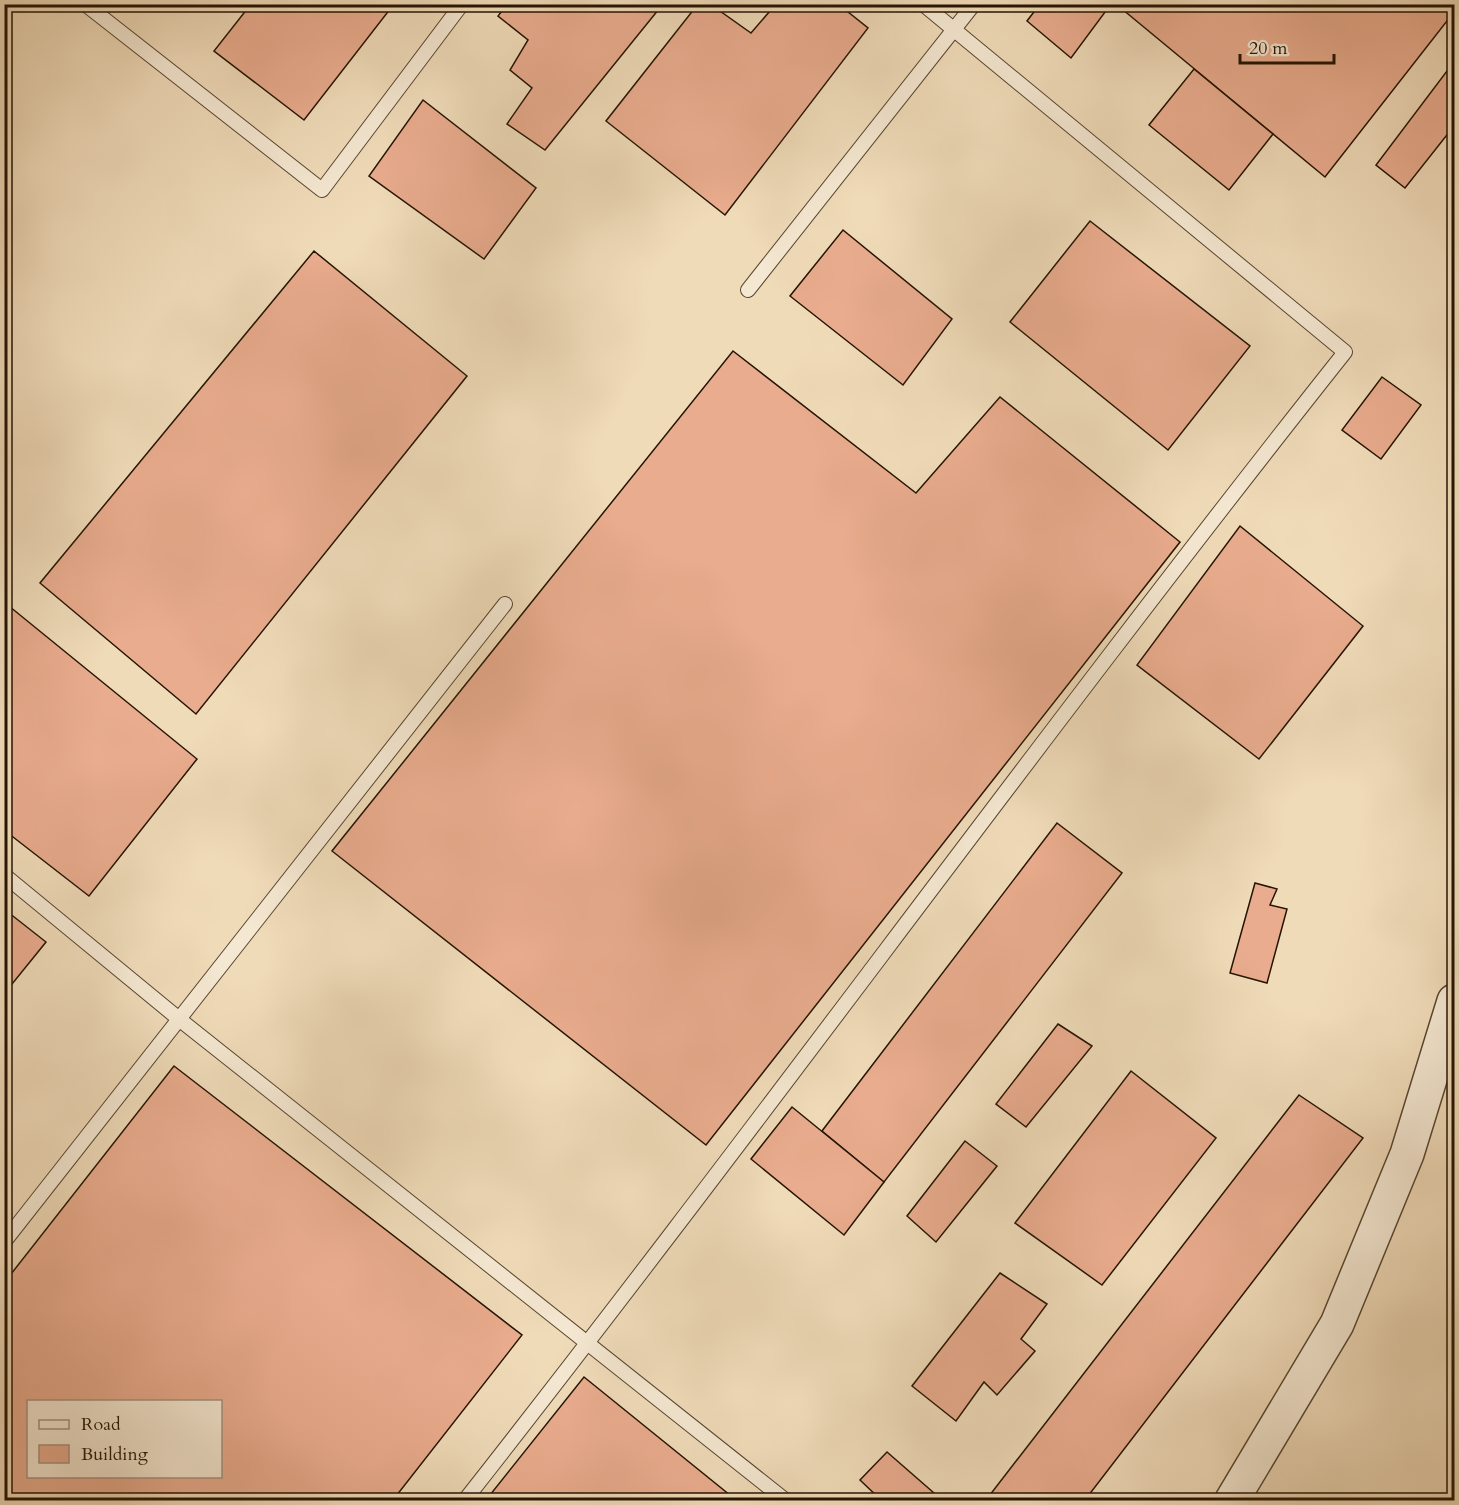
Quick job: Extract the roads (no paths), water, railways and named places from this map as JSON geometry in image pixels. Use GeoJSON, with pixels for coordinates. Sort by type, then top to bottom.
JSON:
{"type":"FeatureCollection","features":[{"type":"Feature","properties":{"kind":"street"},"geometry":{"type":"LineString","coordinates":[[1232,1500],[1337,1324],[1407,1154],[1455,1001]]}},
{"type":"Feature","properties":{"kind":"lane"},"geometry":{"type":"LineString","coordinates":[[86,4],[322,190],[462,4]]}},
{"type":"Feature","properties":{"kind":"lane"},"geometry":{"type":"LineString","coordinates":[[465,1500],[588,1344],[1203,532],[1345,352],[923,4]]}},
{"type":"Feature","properties":{"kind":"lane"},"geometry":{"type":"LineString","coordinates":[[748,290],[974,4]]}},
{"type":"Feature","properties":{"kind":"lane"},"geometry":{"type":"LineString","coordinates":[[4,1242],[505,604]]}},
{"type":"Feature","properties":{"kind":"lane"},"geometry":{"type":"LineString","coordinates":[[4,875],[179,1019],[784,1500]]}}]}
